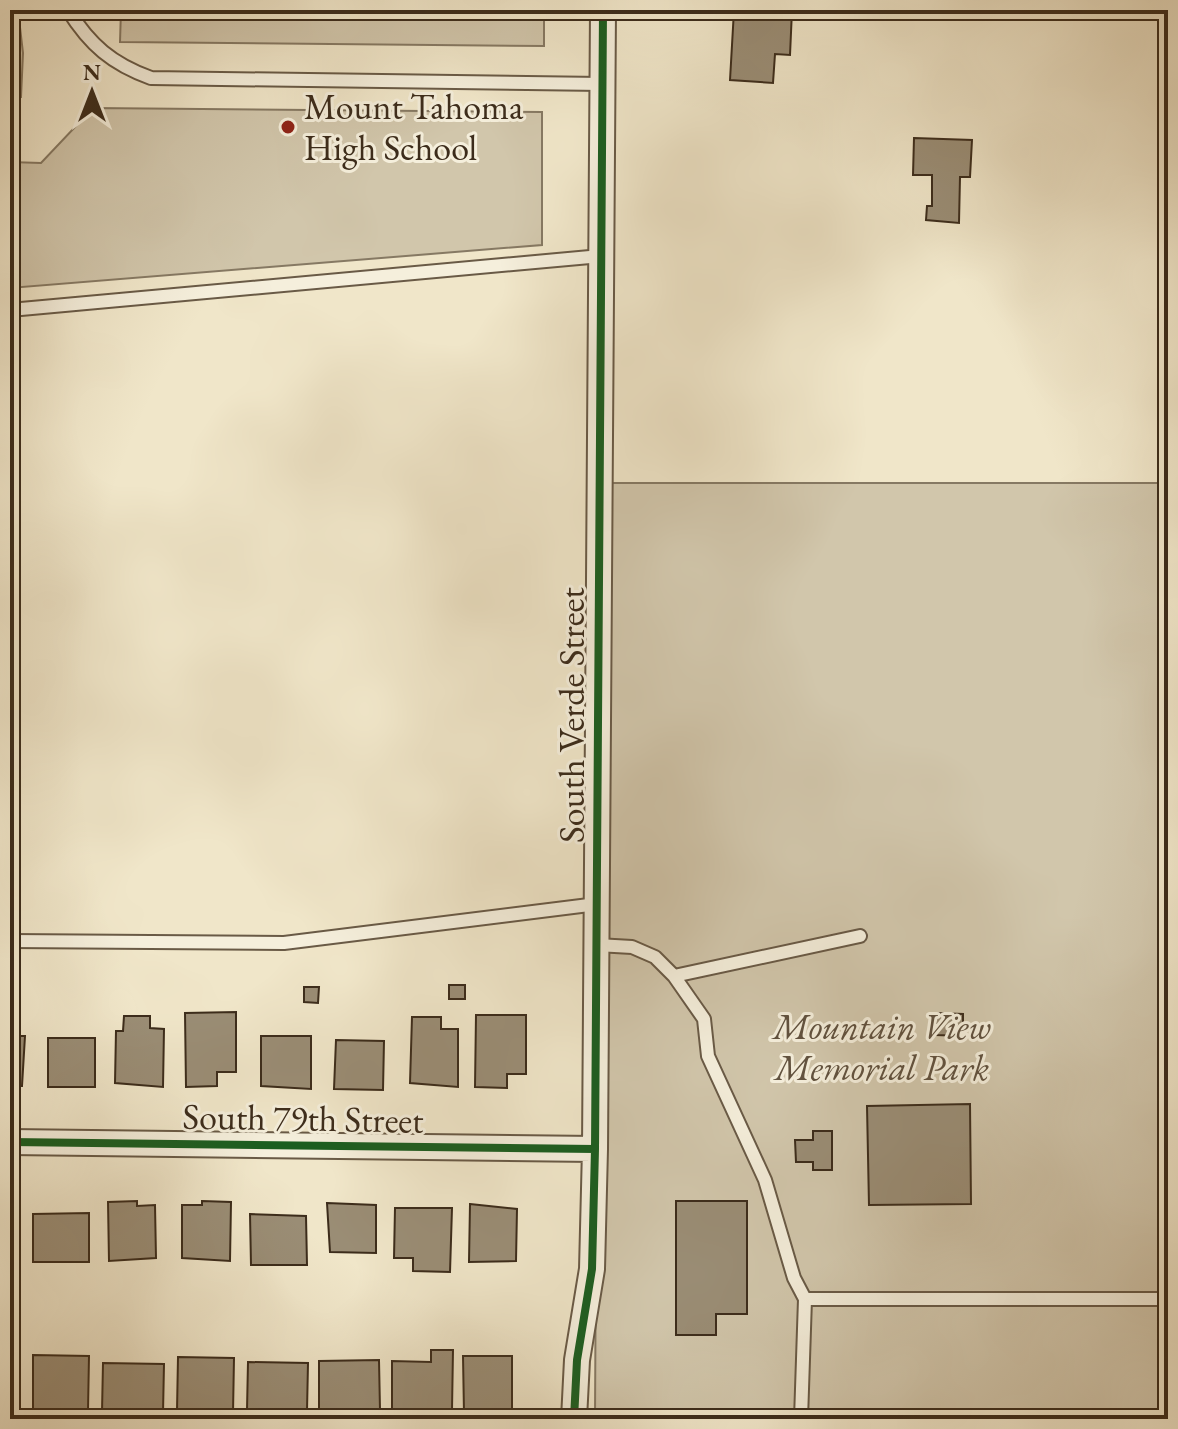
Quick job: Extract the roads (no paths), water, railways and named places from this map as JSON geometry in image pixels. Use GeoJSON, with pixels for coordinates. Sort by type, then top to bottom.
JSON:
{"type":"FeatureCollection","features":[{"type":"Feature","properties":{"kind":"street","name":"South Verde Street"},"geometry":{"type":"LineString","coordinates":[[574,1419],[577,1360],[592,1269],[595,1149],[603,10]]}},
{"type":"Feature","properties":{"kind":"street","name":"South 79th Street"},"geometry":{"type":"LineString","coordinates":[[10,1142],[595,1149]]}},
{"type":"Feature","properties":{"kind":"lane"},"geometry":{"type":"LineString","coordinates":[[68,10],[87,40],[104,55],[122,68],[151,78],[602,84]]}},
{"type":"Feature","properties":{"kind":"lane"},"geometry":{"type":"LineString","coordinates":[[10,310],[601,256]]}},
{"type":"Feature","properties":{"kind":"lane"},"geometry":{"type":"LineString","coordinates":[[10,941],[284,943],[597,904]]}},
{"type":"Feature","properties":{"kind":"lane"},"geometry":{"type":"LineString","coordinates":[[674,976],[860,936]]}},
{"type":"Feature","properties":{"kind":"lane"},"geometry":{"type":"LineString","coordinates":[[597,945],[632,947],[655,957],[674,976],[704,1019],[708,1056],[765,1180],[794,1278],[805,1299],[801,1419]]}},
{"type":"Feature","properties":{"kind":"lane"},"geometry":{"type":"LineString","coordinates":[[805,1299],[1168,1299]]}},
{"type":"Feature","properties":{"kind":"place","name":"Mount Tahoma High School"},"geometry":{"type":"Point","coordinates":[288,127]}},
{"type":"Feature","properties":{"kind":"park label","name":"Mountain View Memorial Park"},"geometry":{"type":"Point","coordinates":[882,1046]}}]}
